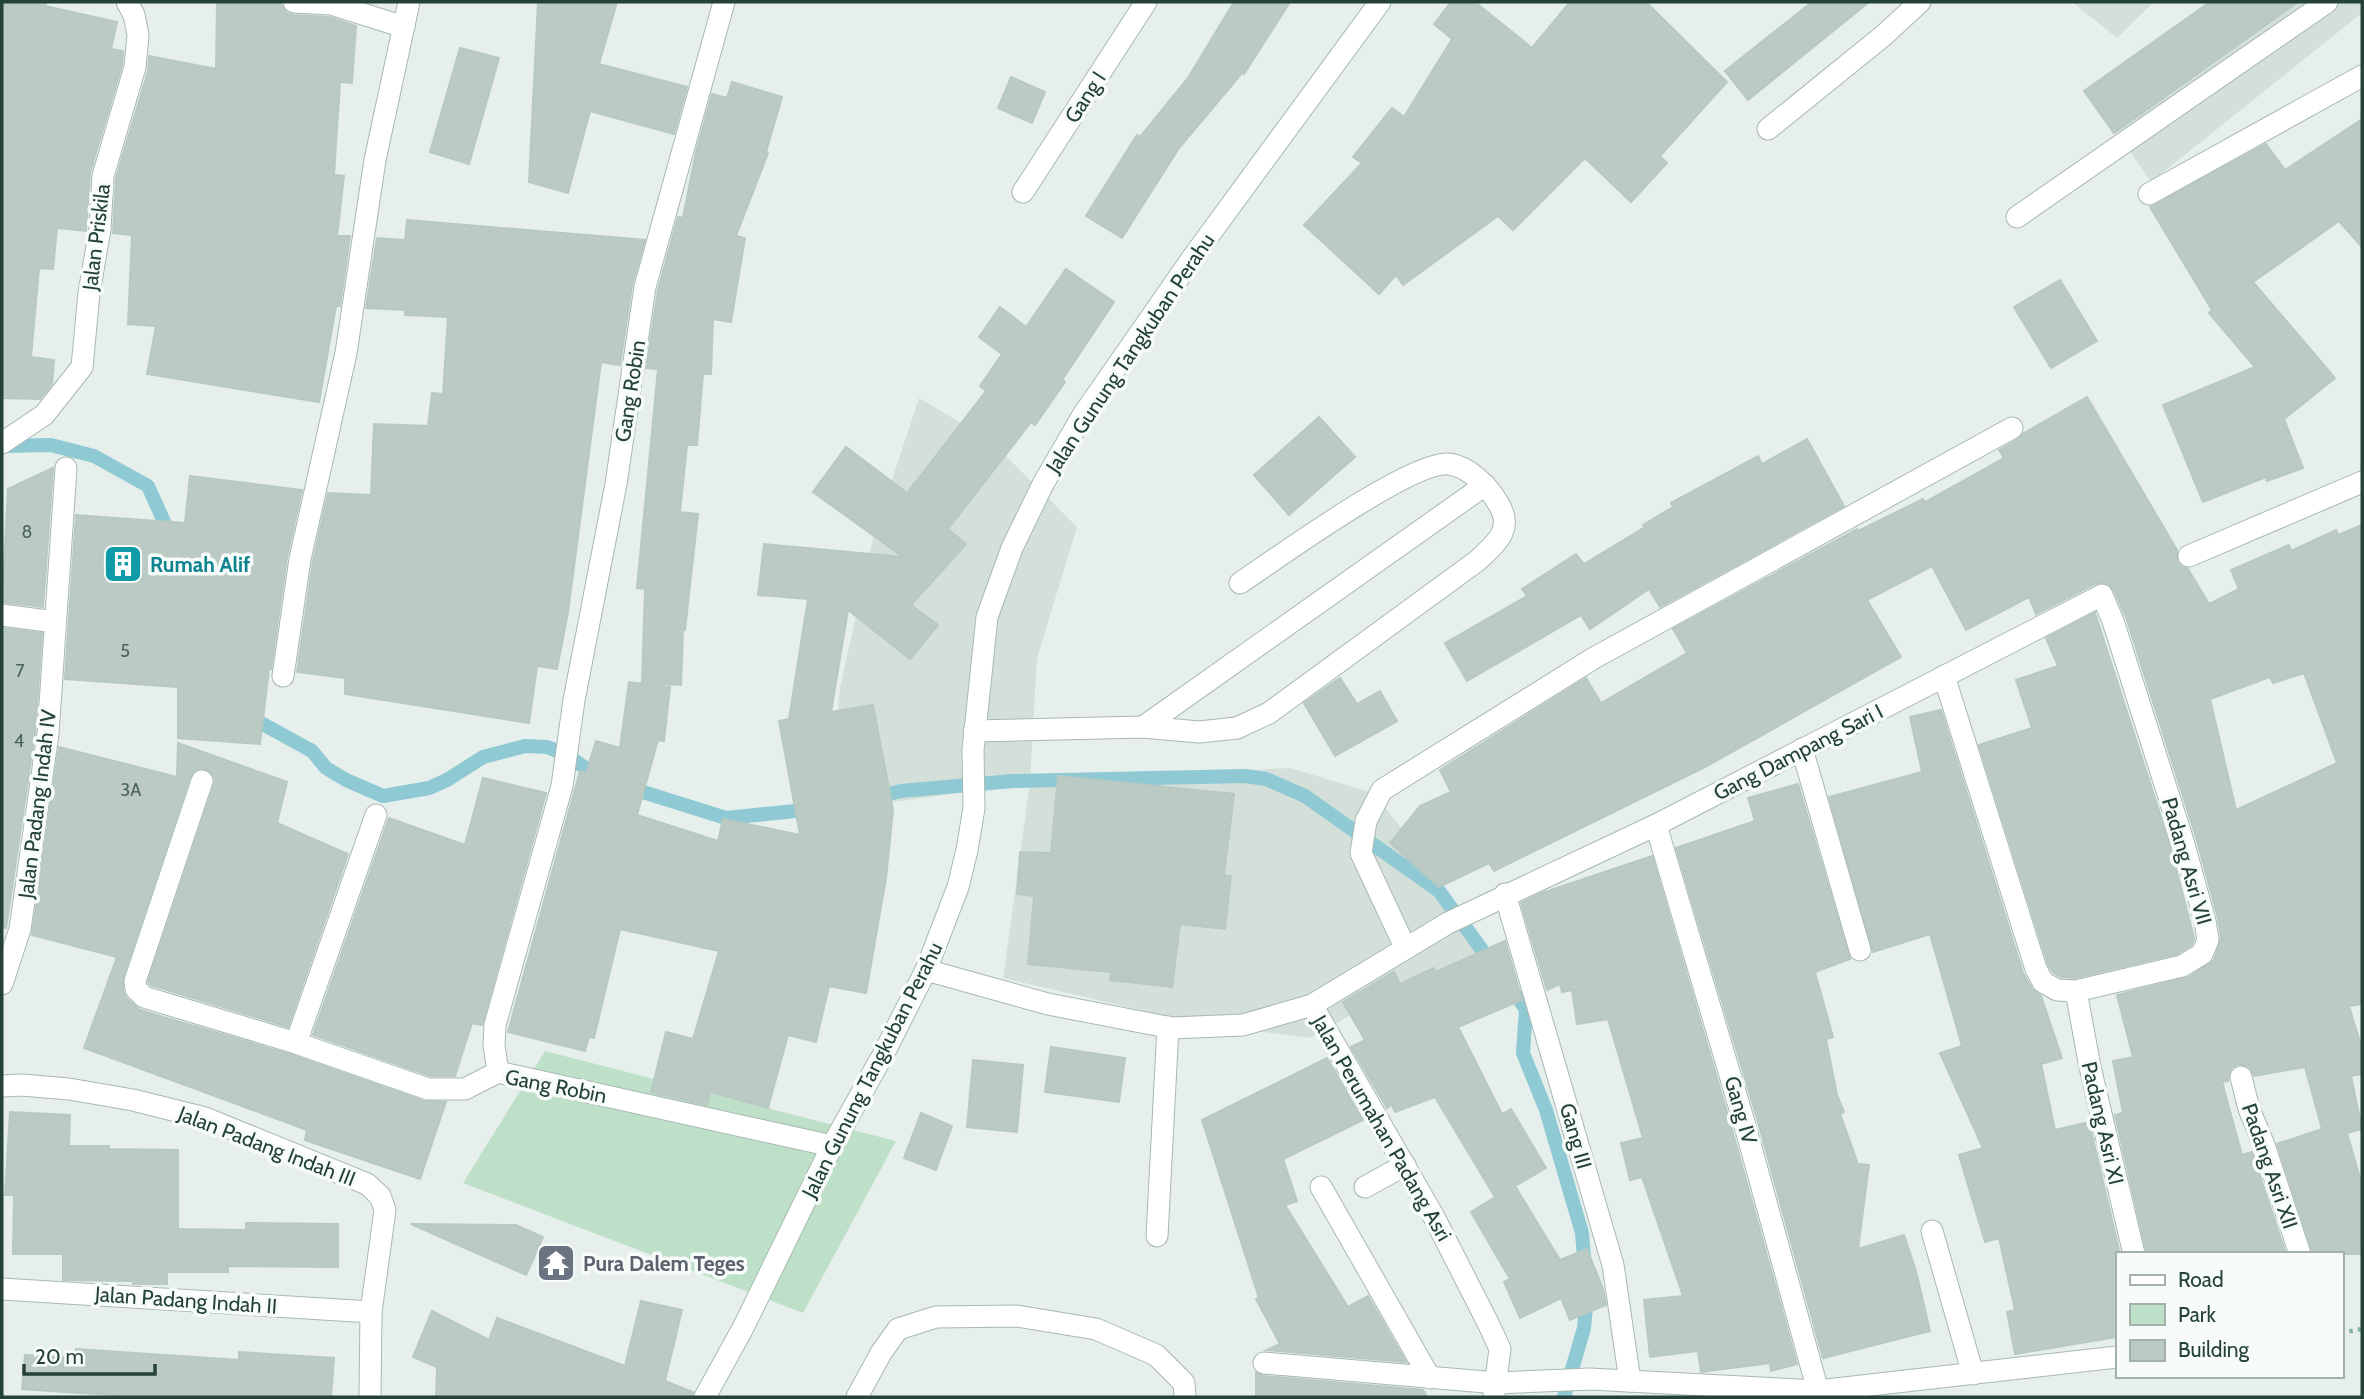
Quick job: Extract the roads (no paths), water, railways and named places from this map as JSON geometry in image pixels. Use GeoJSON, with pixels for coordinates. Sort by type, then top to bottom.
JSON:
{"type":"FeatureCollection","features":[{"type":"Feature","properties":{"kind":"street","name":"Jalan Priskila"},"geometry":{"type":"LineString","coordinates":[[2,443],[44,415],[82,367],[89,293],[100,229],[103,176],[135,67],[138,35],[134,15],[127,2]]}},
{"type":"Feature","properties":{"kind":"street"},"geometry":{"type":"LineString","coordinates":[[294,2],[331,4],[404,27]]}},
{"type":"Feature","properties":{"kind":"street"},"geometry":{"type":"LineString","coordinates":[[283,676],[300,559],[346,353],[375,160],[409,2]]}},
{"type":"Feature","properties":{"kind":"street","name":"Gang Robin"},"geometry":{"type":"LineString","coordinates":[[498,1072],[494,1045],[499,1005],[562,786],[574,700],[616,484],[645,287],[724,2]]}},
{"type":"Feature","properties":{"kind":"street","name":"Gang I"},"geometry":{"type":"LineString","coordinates":[[1023,192],[1146,2]]}},
{"type":"Feature","properties":{"kind":"street","name":"Jalan Gunung Tangkuban Perahu"},"geometry":{"type":"LineString","coordinates":[[705,1397],[784,1246],[832,1146],[926,970],[958,887],[974,808],[974,741],[987,617],[1012,548],[1043,484],[1083,415],[1193,257],[1380,2]]}},
{"type":"Feature","properties":{"kind":"street"},"geometry":{"type":"LineString","coordinates":[[1768,129],[1883,36],[1920,2]]}},
{"type":"Feature","properties":{"kind":"street"},"geometry":{"type":"LineString","coordinates":[[2017,217],[2327,2]]}},
{"type":"Feature","properties":{"kind":"street"},"geometry":{"type":"LineString","coordinates":[[2149,194],[2362,76]]}},
{"type":"Feature","properties":{"kind":"street"},"geometry":{"type":"LineString","coordinates":[[1405,947],[1361,853],[1366,821],[1382,790],[1594,658],[2012,428]]}},
{"type":"Feature","properties":{"kind":"street"},"geometry":{"type":"LineString","coordinates":[[974,741],[1143,727],[1199,733],[1237,728],[1269,713],[1477,561],[1501,539],[1505,526],[1500,505],[1485,485],[1463,470],[1449,464],[1426,468],[1385,488],[1240,583]]}},
{"type":"Feature","properties":{"kind":"street","name":"Jalan Padang Indah IV"},"geometry":{"type":"LineString","coordinates":[[2,984],[20,929],[48,734],[66,468]]}},
{"type":"Feature","properties":{"kind":"street"},"geometry":{"type":"LineString","coordinates":[[2189,556],[2362,482]]}},
{"type":"Feature","properties":{"kind":"street"},"geometry":{"type":"LineString","coordinates":[[1143,727],[1485,485]]}},
{"type":"Feature","properties":{"kind":"street","name":"Gang Dampang Sari I"},"geometry":{"type":"LineString","coordinates":[[1497,898],[1656,825],[2102,595]]}},
{"type":"Feature","properties":{"kind":"street","name":"Padang Asri VII"},"geometry":{"type":"LineString","coordinates":[[1944,676],[2036,969],[2043,982],[2057,990],[2076,991],[2182,966],[2202,954],[2208,940],[2183,841],[2113,621],[2102,595]]}},
{"type":"Feature","properties":{"kind":"street"},"geometry":{"type":"LineString","coordinates":[[2,615],[55,622]]}},
{"type":"Feature","properties":{"kind":"street"},"geometry":{"type":"LineString","coordinates":[[1802,749],[1860,950]]}},
{"type":"Feature","properties":{"kind":"street","name":"Gang Robin"},"geometry":{"type":"LineString","coordinates":[[202,781],[135,981],[136,989],[144,997],[296,1043],[428,1089],[466,1089],[498,1072],[832,1146]]}},
{"type":"Feature","properties":{"kind":"street"},"geometry":{"type":"LineString","coordinates":[[296,1043],[376,815]]}},
{"type":"Feature","properties":{"kind":"street","name":"Gang IV"},"geometry":{"type":"LineString","coordinates":[[1656,825],[1744,1122],[1817,1394]]}},
{"type":"Feature","properties":{"kind":"street"},"geometry":{"type":"LineString","coordinates":[[1311,1004],[1405,947],[1497,898]]}},
{"type":"Feature","properties":{"kind":"street","name":"Gang III"},"geometry":{"type":"LineString","coordinates":[[1497,898],[1614,1265],[1630,1381]]}},
{"type":"Feature","properties":{"kind":"street","name":"Jalan Perumahan Padang Asri"},"geometry":{"type":"LineString","coordinates":[[926,970],[1048,1004],[1168,1027],[1243,1025],[1311,1004],[1434,1217],[1500,1349],[1495,1390]]}},
{"type":"Feature","properties":{"kind":"street","name":"Padang Asri XI"},"geometry":{"type":"LineString","coordinates":[[2076,991],[2090,1067],[2134,1252]]}},
{"type":"Feature","properties":{"kind":"street"},"geometry":{"type":"LineString","coordinates":[[1157,1236],[1168,1027]]}},
{"type":"Feature","properties":{"kind":"street","name":"Padang Asri XII"},"geometry":{"type":"LineString","coordinates":[[2241,1077],[2249,1110],[2264,1145],[2299,1252]]}},
{"type":"Feature","properties":{"kind":"street","name":"Jalan Padang Indah III"},"geometry":{"type":"LineString","coordinates":[[2,1086],[82,1091],[133,1100],[205,1118],[367,1184],[380,1196],[384,1210],[371,1312]]}},
{"type":"Feature","properties":{"kind":"street"},"geometry":{"type":"LineString","coordinates":[[1365,1187],[1405,1165]]}},
{"type":"Feature","properties":{"kind":"street"},"geometry":{"type":"LineString","coordinates":[[1321,1187],[1430,1377]]}},
{"type":"Feature","properties":{"kind":"street"},"geometry":{"type":"LineString","coordinates":[[1932,1231],[1973,1374]]}},
{"type":"Feature","properties":{"kind":"street","name":"Jalan Padang Indah II"},"geometry":{"type":"LineString","coordinates":[[2,1289],[371,1312]]}},
{"type":"Feature","properties":{"kind":"street"},"geometry":{"type":"LineString","coordinates":[[370,1397],[371,1312]]}},
{"type":"Feature","properties":{"kind":"street"},"geometry":{"type":"LineString","coordinates":[[857,1397],[881,1353],[898,1329],[936,1317],[1004,1316],[1096,1329],[1156,1355],[1184,1383],[1185,1397]]}},
{"type":"Feature","properties":{"kind":"street"},"geometry":{"type":"LineString","coordinates":[[1264,1363],[1430,1377],[1495,1390],[1590,1379],[1817,1394],[2116,1357]]}},
{"type":"Feature","properties":{"kind":"waterway"},"geometry":{"type":"LineString","coordinates":[[2,446],[51,445],[94,456],[148,486],[165,524],[167,539]]}},
{"type":"Feature","properties":{"kind":"waterway"},"geometry":{"type":"LineString","coordinates":[[248,716],[312,751],[326,768],[346,780],[383,796],[429,788],[483,757],[525,746],[547,747],[567,755],[601,779]]}},
{"type":"Feature","properties":{"kind":"waterway"},"geometry":{"type":"LineString","coordinates":[[872,798],[901,791],[1013,781],[1245,776],[1266,779],[1305,796],[1439,891],[1493,965]]}},
{"type":"Feature","properties":{"kind":"waterway"},"geometry":{"type":"LineString","coordinates":[[627,787],[726,818],[815,809]]}},
{"type":"Feature","properties":{"kind":"waterway"},"geometry":{"type":"LineString","coordinates":[[1509,987],[1526,1009],[1523,1053],[1546,1110],[1582,1233],[1585,1269]]}},
{"type":"Feature","properties":{"kind":"waterway"},"geometry":{"type":"LineString","coordinates":[[1564,1397],[1584,1328],[1587,1297]]}},
{"type":"Feature","properties":{"kind":"place","name":"Rumah Alif"},"geometry":{"type":"Point","coordinates":[123,564]}},
{"type":"Feature","properties":{"kind":"place","name":"Pura Dalem Teges"},"geometry":{"type":"Point","coordinates":[556,1263]}}]}
